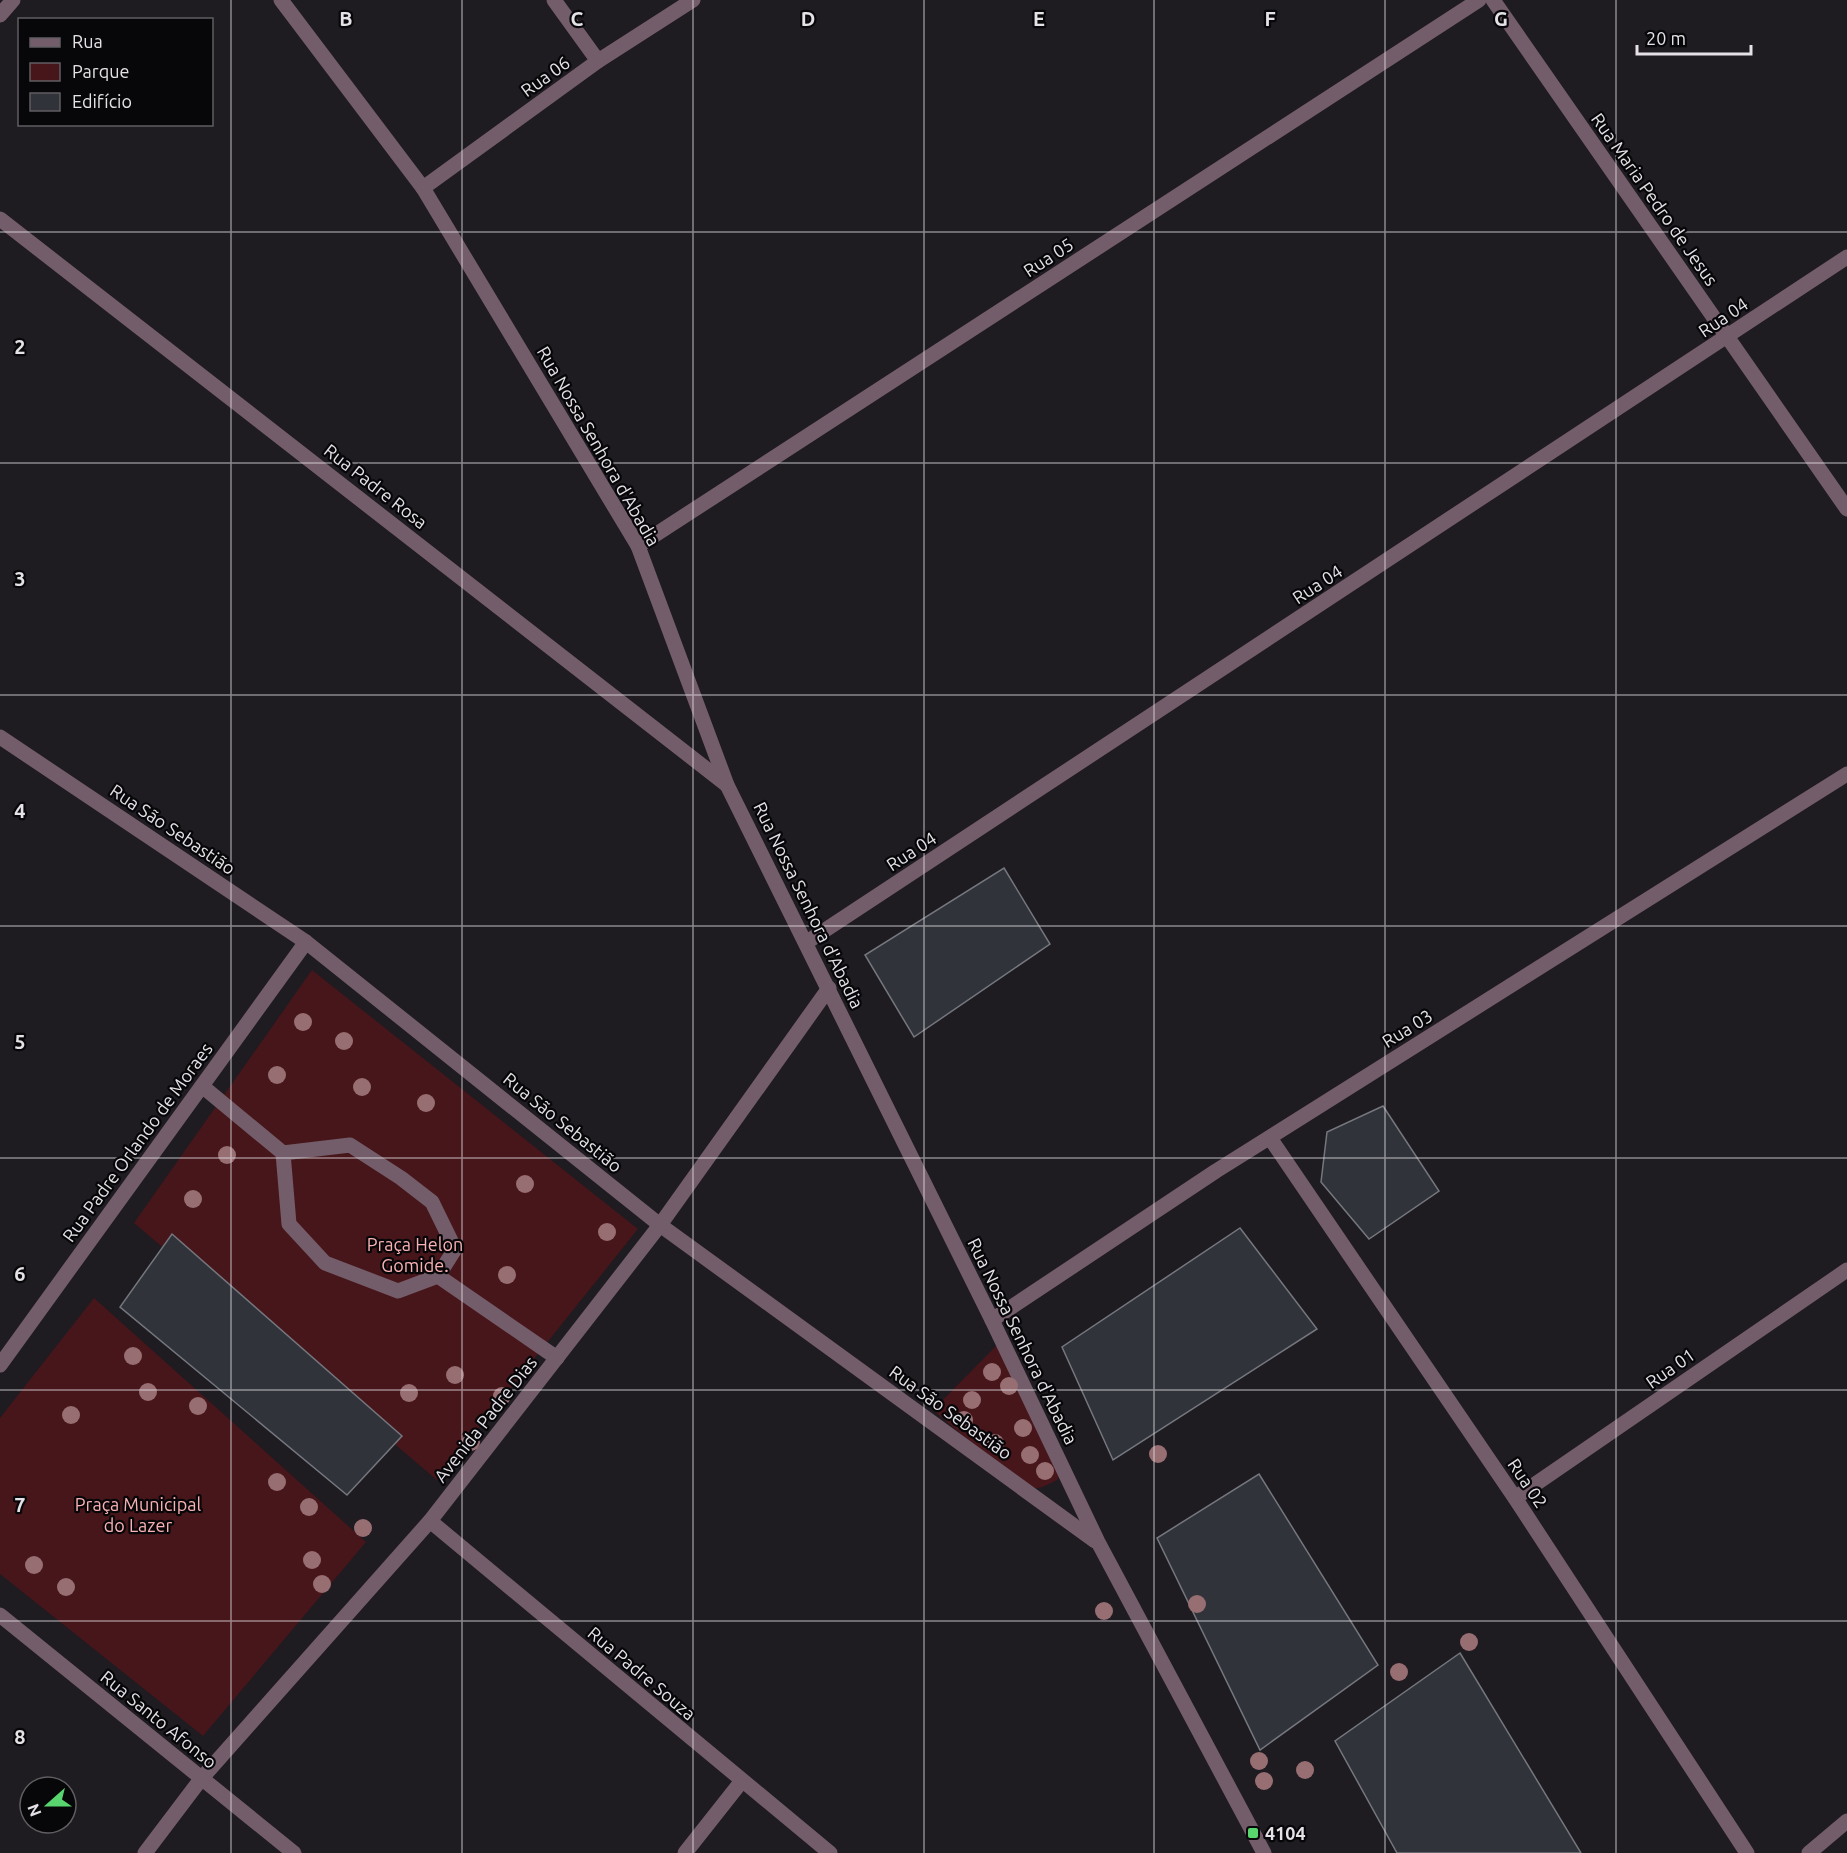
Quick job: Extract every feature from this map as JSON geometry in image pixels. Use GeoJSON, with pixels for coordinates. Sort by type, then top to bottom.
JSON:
{"type":"FeatureCollection","features":[{"type":"Feature","properties":{"kind":"street"},"geometry":{"type":"LineString","coordinates":[[0,15],[13,0]]}},
{"type":"Feature","properties":{"kind":"street","name":"Rua Nossa Senhora d'Abadia"},"geometry":{"type":"LineString","coordinates":[[281,0],[423,188],[638,546],[727,785],[807,942],[1098,1542],[1263,1853]]}},
{"type":"Feature","properties":{"kind":"street"},"geometry":{"type":"LineString","coordinates":[[554,0],[598,61]]}},
{"type":"Feature","properties":{"kind":"street","name":"Rua 06"},"geometry":{"type":"LineString","coordinates":[[423,188],[598,61],[693,0]]}},
{"type":"Feature","properties":{"kind":"street","name":"Rua 05"},"geometry":{"type":"LineString","coordinates":[[638,546],[1479,0]]}},
{"type":"Feature","properties":{"kind":"street","name":"Rua Maria Pedro de Jesus"},"geometry":{"type":"LineString","coordinates":[[1493,0],[1847,509]]}},
{"type":"Feature","properties":{"kind":"street","name":"Rua Padre Rosa"},"geometry":{"type":"LineString","coordinates":[[0,219],[727,785]]}},
{"type":"Feature","properties":{"kind":"street","name":"Rua 04"},"geometry":{"type":"LineString","coordinates":[[807,942],[1847,257]]}},
{"type":"Feature","properties":{"kind":"street","name":"Rua São Sebastião"},"geometry":{"type":"LineString","coordinates":[[0,737],[306,942],[660,1225],[1098,1542]]}},
{"type":"Feature","properties":{"kind":"street","name":"Rua 03"},"geometry":{"type":"LineString","coordinates":[[992,1320],[1270,1138],[1847,774]]}},
{"type":"Feature","properties":{"kind":"street","name":"Rua Padre Orlando de Moraes"},"geometry":{"type":"LineString","coordinates":[[0,1365],[306,942]]}},
{"type":"Feature","properties":{"kind":"street","name":"Avenida Padre Dias"},"geometry":{"type":"LineString","coordinates":[[145,1853],[201,1779],[430,1521],[660,1225],[829,988]]}},
{"type":"Feature","properties":{"kind":"street"},"geometry":{"type":"LineString","coordinates":[[202,1086],[283,1153],[289,1224],[325,1263],[398,1291],[438,1276],[455,1249],[432,1202],[401,1178],[350,1145],[283,1153]]}},
{"type":"Feature","properties":{"kind":"street","name":"Rua 02"},"geometry":{"type":"LineString","coordinates":[[1270,1138],[1515,1498],[1747,1853]]}},
{"type":"Feature","properties":{"kind":"street","name":"Rua 01"},"geometry":{"type":"LineString","coordinates":[[1515,1498],[1847,1270]]}},
{"type":"Feature","properties":{"kind":"street"},"geometry":{"type":"LineString","coordinates":[[438,1276],[557,1358]]}},
{"type":"Feature","properties":{"kind":"street","name":"Rua Padre Souza"},"geometry":{"type":"LineString","coordinates":[[430,1521],[741,1782],[830,1853]]}},
{"type":"Feature","properties":{"kind":"street","name":"Rua Santo Afonso"},"geometry":{"type":"LineString","coordinates":[[0,1615],[294,1853]]}},
{"type":"Feature","properties":{"kind":"street"},"geometry":{"type":"LineString","coordinates":[[686,1853],[741,1782]]}},
{"type":"Feature","properties":{"kind":"street"},"geometry":{"type":"LineString","coordinates":[[1809,1853],[1847,1821]]}},
{"type":"Feature","properties":{"kind":"green space","name":"Praça Helon Gomide."},"geometry":{"type":"Polygon","coordinates":[[[312,970],[638,1229],[437,1480],[134,1223],[312,970]]]}},
{"type":"Feature","properties":{"kind":"green space","name":"Praça Municipal do Lazer"},"geometry":{"type":"Polygon","coordinates":[[[94,1298],[366,1542],[203,1736],[0,1574],[0,1418],[94,1298]]]}},
{"type":"Feature","properties":{"kind":"green space"},"geometry":{"type":"Polygon","coordinates":[[[997,1345],[1060,1474],[1057,1480],[1040,1488],[1026,1484],[1013,1476],[933,1410],[997,1345]]]}},
{"type":"Feature","properties":{"kind":"building"},"geometry":{"type":"Polygon","coordinates":[[[1004,868],[1050,944],[914,1037],[865,955],[1004,868]]]}},
{"type":"Feature","properties":{"kind":"building"},"geometry":{"type":"Polygon","coordinates":[[[1383,1106],[1439,1191],[1369,1239],[1321,1182],[1327,1132],[1383,1106]]]}},
{"type":"Feature","properties":{"kind":"building"},"geometry":{"type":"Polygon","coordinates":[[[1240,1228],[1317,1329],[1113,1460],[1062,1347],[1240,1228]]]}},
{"type":"Feature","properties":{"kind":"building"},"geometry":{"type":"Polygon","coordinates":[[[172,1234],[402,1436],[347,1495],[120,1307],[172,1234]]]}},
{"type":"Feature","properties":{"kind":"building"},"geometry":{"type":"Polygon","coordinates":[[[1259,1474],[1378,1665],[1260,1750],[1157,1538],[1259,1474]]]}},
{"type":"Feature","properties":{"kind":"building"},"geometry":{"type":"Polygon","coordinates":[[[1460,1653],[1581,1853],[1397,1853],[1335,1741],[1460,1653]]]}},
{"type":"Feature","properties":{"kind":"place","name":"4104"},"geometry":{"type":"Point","coordinates":[1253,1833]}}]}
